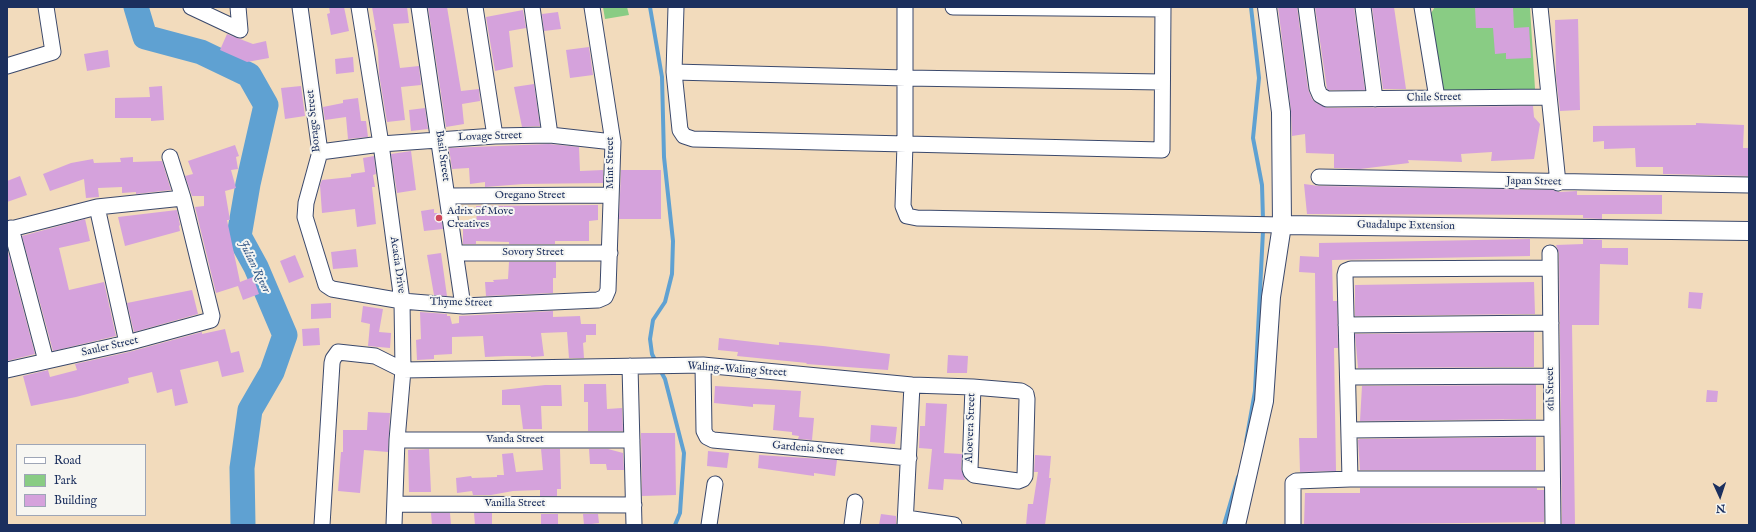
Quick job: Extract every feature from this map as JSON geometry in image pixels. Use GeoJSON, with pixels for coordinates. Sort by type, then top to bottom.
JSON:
{"type":"FeatureCollection","features":[{"type":"Feature","properties":{"kind":"street"},"geometry":{"type":"LineString","coordinates":[[7,66],[53,52],[46,7]]}},
{"type":"Feature","properties":{"kind":"street"},"geometry":{"type":"LineString","coordinates":[[191,7],[240,30],[238,7]]}},
{"type":"Feature","properties":{"kind":"street","name":"Borage Street"},"geometry":{"type":"LineString","coordinates":[[300,7],[320,152],[306,203],[305,217],[323,280]]}},
{"type":"Feature","properties":{"kind":"street","name":"Acacia Drive"},"geometry":{"type":"LineString","coordinates":[[359,7],[381,144],[402,301],[403,370],[397,440],[394,525]]}},
{"type":"Feature","properties":{"kind":"street","name":"Basil Street"},"geometry":{"type":"LineString","coordinates":[[420,7],[463,306]]}},
{"type":"Feature","properties":{"kind":"street"},"geometry":{"type":"LineString","coordinates":[[475,7],[495,136]]}},
{"type":"Feature","properties":{"kind":"street"},"geometry":{"type":"LineString","coordinates":[[532,7],[550,135]]}},
{"type":"Feature","properties":{"kind":"street","name":"Mint Street"},"geometry":{"type":"LineString","coordinates":[[592,7],[613,142],[610,253],[608,290],[605,297]]}},
{"type":"Feature","properties":{"kind":"street"},"geometry":{"type":"LineString","coordinates":[[676,7],[674,72],[680,130],[684,136],[693,140],[1162,150],[1163,8],[952,7]]}},
{"type":"Feature","properties":{"kind":"street"},"geometry":{"type":"LineString","coordinates":[[905,7],[906,78],[903,206],[907,216],[917,218],[1282,225]]}},
{"type":"Feature","properties":{"kind":"street"},"geometry":{"type":"LineString","coordinates":[[1236,525],[1264,401],[1271,297],[1282,225],[1281,112],[1267,7]]}},
{"type":"Feature","properties":{"kind":"street","name":"Chile Street"},"geometry":{"type":"LineString","coordinates":[[1306,7],[1317,88],[1320,95],[1327,99],[1548,96]]}},
{"type":"Feature","properties":{"kind":"street"},"geometry":{"type":"LineString","coordinates":[[1363,7],[1375,99]]}},
{"type":"Feature","properties":{"kind":"street"},"geometry":{"type":"LineString","coordinates":[[1422,7],[1437,98]]}},
{"type":"Feature","properties":{"kind":"street"},"geometry":{"type":"LineString","coordinates":[[1540,7],[1558,183]]}},
{"type":"Feature","properties":{"kind":"street"},"geometry":{"type":"LineString","coordinates":[[674,72],[906,78],[1162,82]]}},
{"type":"Feature","properties":{"kind":"street","name":"Lovage Street"},"geometry":{"type":"LineString","coordinates":[[320,152],[381,144],[495,136],[550,135],[613,142]]}},
{"type":"Feature","properties":{"kind":"street"},"geometry":{"type":"LineString","coordinates":[[46,361],[9,229],[97,207],[183,198],[170,157]]}},
{"type":"Feature","properties":{"kind":"street","name":"Japan Street"},"geometry":{"type":"LineString","coordinates":[[1319,177],[1558,183],[1749,185]]}},
{"type":"Feature","properties":{"kind":"street","name":"Oregano Street"},"geometry":{"type":"LineString","coordinates":[[448,196],[611,195]]}},
{"type":"Feature","properties":{"kind":"street","name":"Sauler Street"},"geometry":{"type":"LineString","coordinates":[[7,370],[127,343],[211,320],[212,312],[183,198]]}},
{"type":"Feature","properties":{"kind":"street"},"geometry":{"type":"LineString","coordinates":[[97,207],[127,343]]}},
{"type":"Feature","properties":{"kind":"street","name":"Guadalupe Extension"},"geometry":{"type":"LineString","coordinates":[[1282,225],[1749,231]]}},
{"type":"Feature","properties":{"kind":"street","name":"Sovory Street"},"geometry":{"type":"LineString","coordinates":[[456,253],[610,253]]}},
{"type":"Feature","properties":{"kind":"street","name":"6th Street"},"geometry":{"type":"LineString","coordinates":[[1550,253],[1553,525]]}},
{"type":"Feature","properties":{"kind":"street"},"geometry":{"type":"LineString","coordinates":[[1350,479],[1346,271],[1350,269],[1550,268]]}},
{"type":"Feature","properties":{"kind":"street","name":"Thyme Street"},"geometry":{"type":"LineString","coordinates":[[323,280],[326,285],[332,289],[402,301],[463,306],[598,300],[605,297]]}},
{"type":"Feature","properties":{"kind":"street"},"geometry":{"type":"LineString","coordinates":[[1346,325],[1551,323]]}},
{"type":"Feature","properties":{"kind":"street"},"geometry":{"type":"LineString","coordinates":[[322,525],[333,359],[338,352],[375,356],[403,370]]}},
{"type":"Feature","properties":{"kind":"street","name":"Waling-Waling Street"},"geometry":{"type":"LineString","coordinates":[[403,370],[703,365],[912,385],[973,387],[1024,392]]}},
{"type":"Feature","properties":{"kind":"street","name":"Gardenia Street"},"geometry":{"type":"LineString","coordinates":[[703,365],[704,431],[707,437],[713,440],[909,458]]}},
{"type":"Feature","properties":{"kind":"street"},"geometry":{"type":"LineString","coordinates":[[634,525],[632,440],[637,366]]}},
{"type":"Feature","properties":{"kind":"street"},"geometry":{"type":"LineString","coordinates":[[1348,377],[1551,376]]}},
{"type":"Feature","properties":{"kind":"street"},"geometry":{"type":"LineString","coordinates":[[912,385],[906,521],[954,525]]}},
{"type":"Feature","properties":{"kind":"street","name":"Aloevera Street"},"geometry":{"type":"LineString","coordinates":[[973,387],[971,472],[974,475],[1018,481],[1023,479],[1025,476],[1027,399],[1024,392]]}},
{"type":"Feature","properties":{"kind":"street"},"geometry":{"type":"LineString","coordinates":[[1349,430],[1552,428]]}},
{"type":"Feature","properties":{"kind":"street","name":"Vanda Street"},"geometry":{"type":"LineString","coordinates":[[397,440],[632,440]]}},
{"type":"Feature","properties":{"kind":"street"},"geometry":{"type":"LineString","coordinates":[[1293,525],[1293,483],[1296,481],[1350,479],[1552,479]]}},
{"type":"Feature","properties":{"kind":"street"},"geometry":{"type":"LineString","coordinates":[[709,525],[715,484]]}},
{"type":"Feature","properties":{"kind":"street"},"geometry":{"type":"LineString","coordinates":[[852,525],[855,502]]}},
{"type":"Feature","properties":{"kind":"street","name":"Vanilla Street"},"geometry":{"type":"LineString","coordinates":[[395,504],[634,505]]}},
{"type":"Feature","properties":{"kind":"green space"},"geometry":{"type":"Polygon","coordinates":[[[603,7],[627,7],[629,15],[605,19],[603,7]]]}},
{"type":"Feature","properties":{"kind":"green space"},"geometry":{"type":"Polygon","coordinates":[[[1435,7],[1530,7],[1535,89],[1440,91],[1429,16],[1435,7]]]}},
{"type":"Feature","properties":{"kind":"building"},"geometry":{"type":"Polygon","coordinates":[[[329,7],[344,7],[349,31],[331,35],[327,14],[330,13],[329,7]]]}},
{"type":"Feature","properties":{"kind":"building"},"geometry":{"type":"Polygon","coordinates":[[[372,7],[407,7],[409,23],[393,24],[400,68],[419,66],[421,85],[401,87],[405,120],[387,122],[379,74],[378,50],[374,30],[376,30],[372,7]]]}},
{"type":"Feature","properties":{"kind":"building"},"geometry":{"type":"Polygon","coordinates":[[[428,7],[447,7],[461,91],[479,89],[480,101],[462,104],[464,124],[446,127],[428,7]]]}},
{"type":"Feature","properties":{"kind":"building"},"geometry":{"type":"Polygon","coordinates":[[[1278,7],[1297,7],[1308,89],[1312,99],[1316,103],[1327,108],[1533,106],[1534,117],[1540,124],[1534,159],[1491,161],[1492,152],[1461,154],[1462,162],[1408,160],[1409,163],[1360,169],[1334,168],[1334,154],[1306,153],[1305,134],[1292,136],[1291,111],[1278,7]]]}},
{"type":"Feature","properties":{"kind":"building"},"geometry":{"type":"Polygon","coordinates":[[[1315,7],[1354,7],[1365,90],[1327,89],[1315,7]]]}},
{"type":"Feature","properties":{"kind":"building"},"geometry":{"type":"Polygon","coordinates":[[[1372,7],[1394,7],[1406,89],[1383,89],[1372,7]]]}},
{"type":"Feature","properties":{"kind":"building"},"geometry":{"type":"Polygon","coordinates":[[[1475,7],[1513,7],[1514,28],[1529,27],[1531,58],[1506,59],[1506,53],[1495,54],[1493,28],[1476,28],[1475,7]]]}},
{"type":"Feature","properties":{"kind":"building"},"geometry":{"type":"Polygon","coordinates":[[[523,10],[526,28],[509,31],[513,67],[495,71],[486,17],[523,10]]]}},
{"type":"Feature","properties":{"kind":"building"},"geometry":{"type":"Polygon","coordinates":[[[558,12],[561,29],[544,31],[542,14],[558,12]]]}},
{"type":"Feature","properties":{"kind":"building"},"geometry":{"type":"Polygon","coordinates":[[[1578,19],[1580,110],[1560,111],[1556,77],[1555,20],[1578,19]]]}},
{"type":"Feature","properties":{"kind":"building"},"geometry":{"type":"Polygon","coordinates":[[[227,34],[253,44],[266,41],[269,58],[247,62],[220,50],[227,34]]]}},
{"type":"Feature","properties":{"kind":"building"},"geometry":{"type":"Polygon","coordinates":[[[589,47],[593,75],[570,78],[566,50],[589,47]]]}},
{"type":"Feature","properties":{"kind":"building"},"geometry":{"type":"Polygon","coordinates":[[[108,50],[110,67],[87,71],[84,54],[108,50]]]}},
{"type":"Feature","properties":{"kind":"building"},"geometry":{"type":"Polygon","coordinates":[[[353,57],[354,72],[336,74],[335,59],[353,57]]]}},
{"type":"Feature","properties":{"kind":"building"},"geometry":{"type":"Polygon","coordinates":[[[534,84],[540,126],[522,127],[514,87],[534,84]]]}},
{"type":"Feature","properties":{"kind":"building"},"geometry":{"type":"Polygon","coordinates":[[[162,86],[164,120],[151,121],[151,118],[115,118],[115,98],[150,97],[149,87],[162,86]]]}},
{"type":"Feature","properties":{"kind":"building"},"geometry":{"type":"Polygon","coordinates":[[[301,86],[305,116],[285,119],[281,88],[301,86]]]}},
{"type":"Feature","properties":{"kind":"building"},"geometry":{"type":"Polygon","coordinates":[[[358,98],[361,121],[366,121],[368,137],[348,139],[346,117],[325,120],[323,107],[343,103],[343,100],[358,98]]]}},
{"type":"Feature","properties":{"kind":"building"},"geometry":{"type":"Polygon","coordinates":[[[425,108],[428,129],[411,131],[409,110],[425,108]]]}},
{"type":"Feature","properties":{"kind":"building"},"geometry":{"type":"Polygon","coordinates":[[[1696,123],[1744,125],[1743,148],[1749,148],[1749,176],[1663,174],[1663,167],[1636,167],[1635,148],[1604,149],[1604,141],[1593,142],[1593,126],[1696,125],[1696,123]]]}},
{"type":"Feature","properties":{"kind":"building"},"geometry":{"type":"Polygon","coordinates":[[[549,144],[579,147],[580,171],[603,170],[603,183],[523,184],[485,187],[485,182],[470,184],[469,168],[452,169],[449,148],[549,144]]]}},
{"type":"Feature","properties":{"kind":"building"},"geometry":{"type":"Polygon","coordinates":[[[235,145],[239,156],[236,157],[238,169],[231,170],[236,188],[225,191],[230,220],[227,220],[240,282],[253,277],[259,294],[243,300],[238,286],[216,293],[195,207],[204,206],[204,196],[192,196],[185,176],[193,174],[188,161],[235,145]]]}},
{"type":"Feature","properties":{"kind":"building"},"geometry":{"type":"Polygon","coordinates":[[[411,151],[416,190],[397,193],[391,154],[411,151]]]}},
{"type":"Feature","properties":{"kind":"building"},"geometry":{"type":"Polygon","coordinates":[[[374,156],[376,174],[373,175],[375,187],[372,187],[376,224],[357,227],[355,209],[322,213],[320,185],[322,180],[351,177],[351,174],[365,172],[363,158],[374,156]]]}},
{"type":"Feature","properties":{"kind":"building"},"geometry":{"type":"Polygon","coordinates":[[[133,157],[133,162],[162,161],[171,190],[136,194],[136,192],[122,193],[122,187],[98,188],[99,197],[86,198],[84,179],[50,191],[43,174],[71,163],[93,159],[94,163],[121,162],[120,158],[133,157]]]}},
{"type":"Feature","properties":{"kind":"building"},"geometry":{"type":"Polygon","coordinates":[[[621,170],[661,170],[661,219],[619,219],[621,170]]]}},
{"type":"Feature","properties":{"kind":"building"},"geometry":{"type":"Polygon","coordinates":[[[20,176],[27,195],[7,202],[7,181],[20,176]]]}},
{"type":"Feature","properties":{"kind":"building"},"geometry":{"type":"Polygon","coordinates":[[[1304,184],[1319,186],[1553,190],[1559,192],[1577,191],[1577,195],[1662,195],[1662,214],[1602,214],[1602,219],[1583,218],[1583,215],[1307,214],[1304,184]]]}},
{"type":"Feature","properties":{"kind":"building"},"geometry":{"type":"Polygon","coordinates":[[[598,205],[598,220],[589,221],[589,241],[555,241],[555,244],[509,244],[509,242],[476,241],[476,244],[463,244],[463,227],[477,227],[476,206],[598,205]]]}},
{"type":"Feature","properties":{"kind":"building"},"geometry":{"type":"Polygon","coordinates":[[[434,209],[434,213],[440,213],[443,229],[424,231],[421,211],[434,209]]]}},
{"type":"Feature","properties":{"kind":"building"},"geometry":{"type":"Polygon","coordinates":[[[177,210],[180,231],[125,246],[118,217],[177,210]]]}},
{"type":"Feature","properties":{"kind":"building"},"geometry":{"type":"Polygon","coordinates":[[[85,219],[90,241],[59,248],[69,290],[104,282],[116,336],[53,351],[22,236],[85,219]]]}},
{"type":"Feature","properties":{"kind":"building"},"geometry":{"type":"Polygon","coordinates":[[[1530,239],[1530,256],[1332,260],[1333,301],[1337,301],[1338,348],[1334,348],[1336,471],[1300,472],[1299,438],[1317,438],[1315,273],[1299,272],[1300,256],[1319,257],[1319,243],[1530,239]]]}},
{"type":"Feature","properties":{"kind":"building"},"geometry":{"type":"Polygon","coordinates":[[[1583,239],[1602,240],[1602,248],[1628,248],[1628,265],[1600,264],[1599,325],[1572,325],[1575,525],[1562,525],[1559,253],[1556,245],[1583,244],[1583,239]]]}},
{"type":"Feature","properties":{"kind":"building"},"geometry":{"type":"Polygon","coordinates":[[[7,248],[35,354],[7,361],[7,248]]]}},
{"type":"Feature","properties":{"kind":"building"},"geometry":{"type":"Polygon","coordinates":[[[356,249],[358,267],[333,269],[331,252],[356,249]]]}},
{"type":"Feature","properties":{"kind":"building"},"geometry":{"type":"Polygon","coordinates":[[[441,253],[447,296],[434,295],[427,255],[441,253]]]}},
{"type":"Feature","properties":{"kind":"building"},"geometry":{"type":"Polygon","coordinates":[[[295,255],[304,277],[289,283],[280,261],[295,255]]]}},
{"type":"Feature","properties":{"kind":"building"},"geometry":{"type":"Polygon","coordinates":[[[509,262],[556,262],[556,278],[553,278],[553,293],[486,296],[485,282],[508,279],[509,262]]]}},
{"type":"Feature","properties":{"kind":"building"},"geometry":{"type":"Polygon","coordinates":[[[1534,282],[1535,314],[1355,316],[1355,285],[1534,282]]]}},
{"type":"Feature","properties":{"kind":"building"},"geometry":{"type":"Polygon","coordinates":[[[192,290],[198,314],[134,332],[127,303],[192,290]]]}},
{"type":"Feature","properties":{"kind":"building"},"geometry":{"type":"Polygon","coordinates":[[[1689,292],[1703,293],[1701,309],[1688,308],[1689,292]]]}},
{"type":"Feature","properties":{"kind":"building"},"geometry":{"type":"Polygon","coordinates":[[[331,303],[331,318],[311,319],[311,304],[331,303]]]}},
{"type":"Feature","properties":{"kind":"building"},"geometry":{"type":"Polygon","coordinates":[[[363,306],[383,309],[379,332],[391,333],[390,348],[368,346],[370,324],[361,322],[363,306]]]}},
{"type":"Feature","properties":{"kind":"building"},"geometry":{"type":"Polygon","coordinates":[[[553,311],[553,317],[580,316],[581,324],[596,324],[596,335],[586,335],[586,342],[583,343],[584,358],[569,358],[567,332],[541,333],[544,356],[485,357],[483,336],[452,337],[452,354],[434,355],[434,359],[417,360],[416,340],[421,339],[420,312],[447,314],[447,316],[450,316],[452,324],[459,323],[459,316],[553,311]]]}},
{"type":"Feature","properties":{"kind":"building"},"geometry":{"type":"Polygon","coordinates":[[[319,328],[320,345],[303,346],[302,329],[319,328]]]}},
{"type":"Feature","properties":{"kind":"building"},"geometry":{"type":"Polygon","coordinates":[[[225,329],[231,353],[239,351],[244,372],[222,377],[218,361],[180,370],[188,403],[175,406],[172,389],[157,393],[152,372],[128,378],[129,383],[76,397],[31,406],[23,376],[48,370],[50,377],[77,370],[75,364],[129,352],[202,332],[202,334],[225,329]]]}},
{"type":"Feature","properties":{"kind":"building"},"geometry":{"type":"Polygon","coordinates":[[[1534,332],[1534,367],[1358,368],[1355,334],[1534,332]]]}},
{"type":"Feature","properties":{"kind":"building"},"geometry":{"type":"Polygon","coordinates":[[[719,338],[779,345],[779,342],[823,346],[890,354],[888,370],[806,364],[807,363],[737,356],[738,352],[718,350],[719,338]]]}},
{"type":"Feature","properties":{"kind":"building"},"geometry":{"type":"Polygon","coordinates":[[[948,355],[968,356],[967,373],[947,373],[948,355]]]}},
{"type":"Feature","properties":{"kind":"building"},"geometry":{"type":"Polygon","coordinates":[[[584,384],[606,384],[607,409],[622,408],[623,431],[588,431],[588,402],[584,402],[584,384]]]}},
{"type":"Feature","properties":{"kind":"building"},"geometry":{"type":"Polygon","coordinates":[[[545,385],[561,385],[562,406],[541,406],[542,429],[523,429],[520,405],[502,405],[502,390],[545,385]]]}},
{"type":"Feature","properties":{"kind":"building"},"geometry":{"type":"Polygon","coordinates":[[[1536,385],[1536,419],[1360,421],[1362,386],[1536,385]]]}},
{"type":"Feature","properties":{"kind":"building"},"geometry":{"type":"Polygon","coordinates":[[[715,386],[801,391],[799,417],[814,418],[812,440],[798,439],[799,436],[792,435],[792,432],[773,430],[775,405],[753,404],[753,407],[714,403],[715,386]]]}},
{"type":"Feature","properties":{"kind":"building"},"geometry":{"type":"Polygon","coordinates":[[[1707,390],[1718,391],[1717,402],[1706,402],[1707,390]]]}},
{"type":"Feature","properties":{"kind":"building"},"geometry":{"type":"Polygon","coordinates":[[[926,403],[947,404],[944,453],[962,454],[961,469],[965,480],[944,479],[943,490],[928,489],[932,449],[919,448],[920,426],[925,426],[926,403]]]}},
{"type":"Feature","properties":{"kind":"building"},"geometry":{"type":"Polygon","coordinates":[[[368,412],[390,413],[388,452],[364,450],[360,493],[338,491],[341,452],[343,452],[343,430],[367,430],[368,412]]]}},
{"type":"Feature","properties":{"kind":"building"},"geometry":{"type":"Polygon","coordinates":[[[871,425],[897,427],[895,444],[870,442],[871,425]]]}},
{"type":"Feature","properties":{"kind":"building"},"geometry":{"type":"Polygon","coordinates":[[[641,433],[675,433],[676,495],[642,496],[641,433]]]}},
{"type":"Feature","properties":{"kind":"building"},"geometry":{"type":"Polygon","coordinates":[[[1536,437],[1536,470],[1360,470],[1358,440],[1360,439],[1536,437]]]}},
{"type":"Feature","properties":{"kind":"building"},"geometry":{"type":"Polygon","coordinates":[[[429,449],[431,492],[409,492],[408,450],[429,449]]]}},
{"type":"Feature","properties":{"kind":"building"},"geometry":{"type":"Polygon","coordinates":[[[541,449],[560,449],[561,489],[557,489],[557,496],[540,496],[540,490],[513,491],[491,495],[473,495],[472,491],[457,493],[456,478],[471,476],[472,478],[497,477],[497,475],[504,475],[502,454],[513,453],[516,472],[543,470],[541,449]]]}},
{"type":"Feature","properties":{"kind":"building"},"geometry":{"type":"Polygon","coordinates":[[[589,449],[608,449],[623,453],[624,470],[607,470],[606,464],[590,464],[589,449]]]}},
{"type":"Feature","properties":{"kind":"building"},"geometry":{"type":"Polygon","coordinates":[[[708,451],[729,453],[727,468],[707,466],[708,451]]]}},
{"type":"Feature","properties":{"kind":"building"},"geometry":{"type":"Polygon","coordinates":[[[759,455],[837,460],[835,476],[814,473],[814,476],[758,468],[759,455]]]}},
{"type":"Feature","properties":{"kind":"building"},"geometry":{"type":"Polygon","coordinates":[[[1035,455],[1051,456],[1049,478],[1051,478],[1045,525],[1026,525],[1028,504],[1033,504],[1038,472],[1034,472],[1035,455]]]}},
{"type":"Feature","properties":{"kind":"building"},"geometry":{"type":"Polygon","coordinates":[[[1360,488],[1537,488],[1537,490],[1544,490],[1544,522],[1304,525],[1305,493],[1360,493],[1360,488]]]}},
{"type":"Feature","properties":{"kind":"building"},"geometry":{"type":"Polygon","coordinates":[[[431,513],[450,513],[451,525],[432,525],[431,513]]]}},
{"type":"Feature","properties":{"kind":"building"},"geometry":{"type":"Polygon","coordinates":[[[474,513],[492,513],[492,525],[475,525],[474,513]]]}},
{"type":"Feature","properties":{"kind":"building"},"geometry":{"type":"Polygon","coordinates":[[[541,514],[558,514],[558,525],[541,525],[541,514]]]}},
{"type":"Feature","properties":{"kind":"building"},"geometry":{"type":"Polygon","coordinates":[[[583,514],[598,514],[599,523],[584,525],[583,514]]]}},
{"type":"Feature","properties":{"kind":"building"},"geometry":{"type":"Polygon","coordinates":[[[881,514],[896,516],[896,525],[879,525],[881,514]]]}},
{"type":"Feature","properties":{"kind":"waterway","name":"Julian River"},"geometry":{"type":"LineString","coordinates":[[136,7],[145,37],[201,52],[249,75],[266,105],[248,184],[239,236],[256,267],[285,335],[272,372],[250,410],[242,468],[243,525]]}},
{"type":"Feature","properties":{"kind":"waterway"},"geometry":{"type":"LineString","coordinates":[[650,7],[662,77],[664,157],[673,241],[672,274],[665,302],[653,320],[650,339],[652,354],[656,362]]}},
{"type":"Feature","properties":{"kind":"waterway"},"geometry":{"type":"LineString","coordinates":[[1251,7],[1259,78],[1253,138],[1262,185],[1263,219]]}},
{"type":"Feature","properties":{"kind":"waterway"},"geometry":{"type":"LineString","coordinates":[[1246,442],[1255,391],[1263,231]]}},
{"type":"Feature","properties":{"kind":"waterway"},"geometry":{"type":"LineString","coordinates":[[659,368],[665,379],[684,453],[680,513],[675,525]]}},
{"type":"Feature","properties":{"kind":"waterway"},"geometry":{"type":"LineString","coordinates":[[1224,525],[1238,477]]}},
{"type":"Feature","properties":{"kind":"place","name":"Adrix of Move Creatives"},"geometry":{"type":"Point","coordinates":[439,218]}}]}
